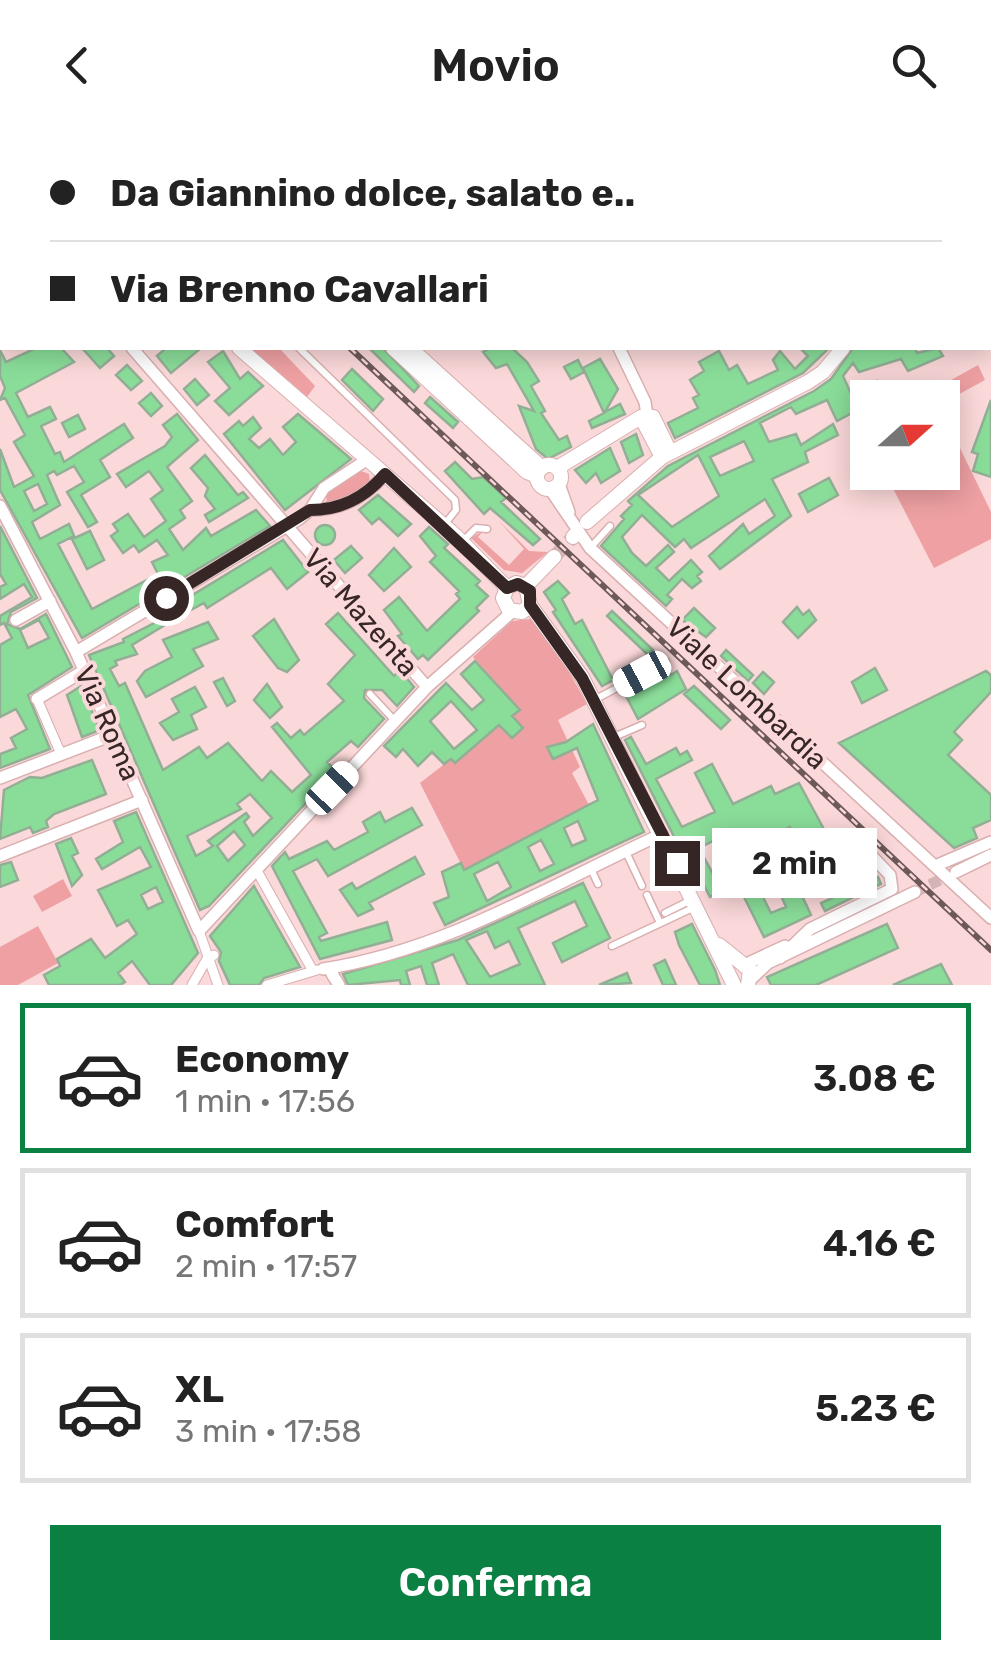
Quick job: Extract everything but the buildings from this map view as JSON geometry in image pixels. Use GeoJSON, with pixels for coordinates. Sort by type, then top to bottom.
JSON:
{"type":"FeatureCollection","features":[{"type":"Feature","properties":{"kind":"street","name":"Via Mazenta"},"geometry":{"type":"LineString","coordinates":[[136,350],[427,687]]}},
{"type":"Feature","properties":{"kind":"street"},"geometry":{"type":"LineString","coordinates":[[241,350],[444,525],[507,588]]}},
{"type":"Feature","properties":{"kind":"street"},"geometry":{"type":"LineString","coordinates":[[395,350],[527,472],[549,477],[644,416]]}},
{"type":"Feature","properties":{"kind":"street"},"geometry":{"type":"LineString","coordinates":[[412,350],[549,477]]}},
{"type":"Feature","properties":{"kind":"street"},"geometry":{"type":"LineString","coordinates":[[620,350],[646,402],[644,416],[666,454]]}},
{"type":"Feature","properties":{"kind":"street"},"geometry":{"type":"LineString","coordinates":[[587,522],[623,486],[666,454],[808,382],[823,372],[841,350]]}},
{"type":"Feature","properties":{"kind":"street"},"geometry":{"type":"LineString","coordinates":[[76,652],[286,527],[310,510],[324,488],[368,459]]}},
{"type":"Feature","properties":{"kind":"street"},"geometry":{"type":"LineString","coordinates":[[310,510],[337,509],[373,488],[385,474]]}},
{"type":"Feature","properties":{"kind":"street","name":"Viale Lombardia"},"geometry":{"type":"LineString","coordinates":[[549,477],[590,548],[991,918]]}},
{"type":"Feature","properties":{"kind":"street","name":"Via Roma"},"geometry":{"type":"LineString","coordinates":[[0,506],[76,652],[205,945],[218,985]]}},
{"type":"Feature","properties":{"kind":"street"},"geometry":{"type":"LineString","coordinates":[[526,586],[554,557]]}},
{"type":"Feature","properties":{"kind":"street"},"geometry":{"type":"LineString","coordinates":[[512,612],[503,601],[507,588],[516,584],[526,586]]}},
{"type":"Feature","properties":{"kind":"street"},"geometry":{"type":"LineString","coordinates":[[526,586],[530,605],[594,700],[732,982]]}},
{"type":"Feature","properties":{"kind":"street"},"geometry":{"type":"LineString","coordinates":[[16,620],[50,601]]}},
{"type":"Feature","properties":{"kind":"street"},"geometry":{"type":"LineString","coordinates":[[199,931],[427,687],[512,612],[522,612],[530,605]]}},
{"type":"Feature","properties":{"kind":"street"},"geometry":{"type":"LineString","coordinates":[[61,754],[37,698],[84,670]]}},
{"type":"Feature","properties":{"kind":"street"},"geometry":{"type":"LineString","coordinates":[[0,778],[112,735]]}},
{"type":"Feature","properties":{"kind":"street"},"geometry":{"type":"LineString","coordinates":[[0,856],[142,800]]}},
{"type":"Feature","properties":{"kind":"street"},"geometry":{"type":"LineString","coordinates":[[267,985],[432,940],[662,834]]}},
{"type":"Feature","properties":{"kind":"street"},"geometry":{"type":"LineString","coordinates":[[936,866],[991,842]]}},
{"type":"Feature","properties":{"kind":"street"},"geometry":{"type":"LineString","coordinates":[[712,936],[742,965],[749,983],[810,928],[892,889],[890,874],[863,847]]}},
{"type":"Feature","properties":{"kind":"street"},"geometry":{"type":"LineString","coordinates":[[956,872],[991,855]]}},
{"type":"Feature","properties":{"kind":"street"},"geometry":{"type":"LineString","coordinates":[[256,868],[323,969],[339,985]]}},
{"type":"Feature","properties":{"kind":"street"},"geometry":{"type":"LineString","coordinates":[[780,958],[915,892]]}},
{"type":"Feature","properties":{"kind":"street"},"geometry":{"type":"LineString","coordinates":[[732,982],[731,970],[824,934]]}},
{"type":"Feature","properties":{"kind":"street"},"geometry":{"type":"LineString","coordinates":[[192,985],[210,957]]}},
{"type":"Feature","properties":{"kind":"lane"},"geometry":{"type":"LineString","coordinates":[[301,350],[455,500],[454,515],[444,525]]}},
{"type":"Feature","properties":{"kind":"lane"},"geometry":{"type":"LineString","coordinates":[[590,548],[610,526]]}},
{"type":"Feature","properties":{"kind":"lane"},"geometry":{"type":"LineString","coordinates":[[462,542],[476,528],[487,529]]}},
{"type":"Feature","properties":{"kind":"lane"},"geometry":{"type":"LineString","coordinates":[[594,700],[666,662]]}},
{"type":"Feature","properties":{"kind":"lane"},"geometry":{"type":"LineString","coordinates":[[370,694],[396,722]]}},
{"type":"Feature","properties":{"kind":"lane"},"geometry":{"type":"LineString","coordinates":[[613,738],[642,725]]}},
{"type":"Feature","properties":{"kind":"lane"},"geometry":{"type":"LineString","coordinates":[[625,851],[642,886]]}},
{"type":"Feature","properties":{"kind":"lane"},"geometry":{"type":"LineString","coordinates":[[590,868],[598,884]]}},
{"type":"Feature","properties":{"kind":"lane"},"geometry":{"type":"LineString","coordinates":[[646,896],[660,923]]}},
{"type":"Feature","properties":{"kind":"lane"},"geometry":{"type":"LineString","coordinates":[[665,913],[696,902]]}},
{"type":"Feature","properties":{"kind":"lane"},"geometry":{"type":"LineString","coordinates":[[612,946],[696,902]]}},
{"type":"Feature","properties":{"kind":"shaded area"},"geometry":{"type":"Polygon","coordinates":[[[252,350],[281,350],[315,386],[307,397],[252,350]]]}},
{"type":"Feature","properties":{"kind":"shaded area"},"geometry":{"type":"Polygon","coordinates":[[[978,365],[985,380],[960,394],[960,380],[951,380],[978,365]]]}},
{"type":"Feature","properties":{"kind":"shaded area"},"geometry":{"type":"Polygon","coordinates":[[[960,448],[991,512],[991,539],[934,568],[894,490],[960,490],[960,448]]]}},
{"type":"Feature","properties":{"kind":"shaded area"},"geometry":{"type":"Polygon","coordinates":[[[361,471],[369,474],[370,485],[336,506],[327,505],[326,492],[361,471]]]}},
{"type":"Feature","properties":{"kind":"shaded area"},"geometry":{"type":"Polygon","coordinates":[[[498,520],[529,551],[548,552],[522,573],[504,570],[471,538],[483,531],[478,537],[509,565],[524,549],[498,520]]]}},
{"type":"Feature","properties":{"kind":"shaded area"},"geometry":{"type":"Polygon","coordinates":[[[531,619],[557,651],[587,704],[558,720],[580,767],[572,773],[589,805],[464,870],[420,783],[451,759],[455,763],[499,726],[511,738],[522,728],[512,717],[520,709],[473,657],[512,621],[531,619]]]}},
{"type":"Feature","properties":{"kind":"shaded area"},"geometry":{"type":"Polygon","coordinates":[[[63,879],[72,896],[42,912],[33,896],[63,879]]]}},
{"type":"Feature","properties":{"kind":"shaded area"},"geometry":{"type":"Polygon","coordinates":[[[38,926],[58,963],[18,985],[0,985],[0,947],[38,926]]]}},
{"type":"Feature","properties":{"kind":"tunnel"},"geometry":{"type":"LineString","coordinates":[[554,557],[573,537]]}},
{"type":"Feature","properties":{"kind":"tunnel"},"geometry":{"type":"LineString","coordinates":[[915,892],[952,874]]}},
{"type":"Feature","properties":{"kind":"railway"},"geometry":{"type":"LineString","coordinates":[[352,350],[991,950]]}},
{"type":"Feature","properties":{"kind":"route"},"geometry":{"type":"LineString","coordinates":[[166,598],[310,510],[337,509],[373,488],[385,474],[507,588],[518,584],[530,591],[530,605],[542,616],[582,678],[677,863]]}}]}
